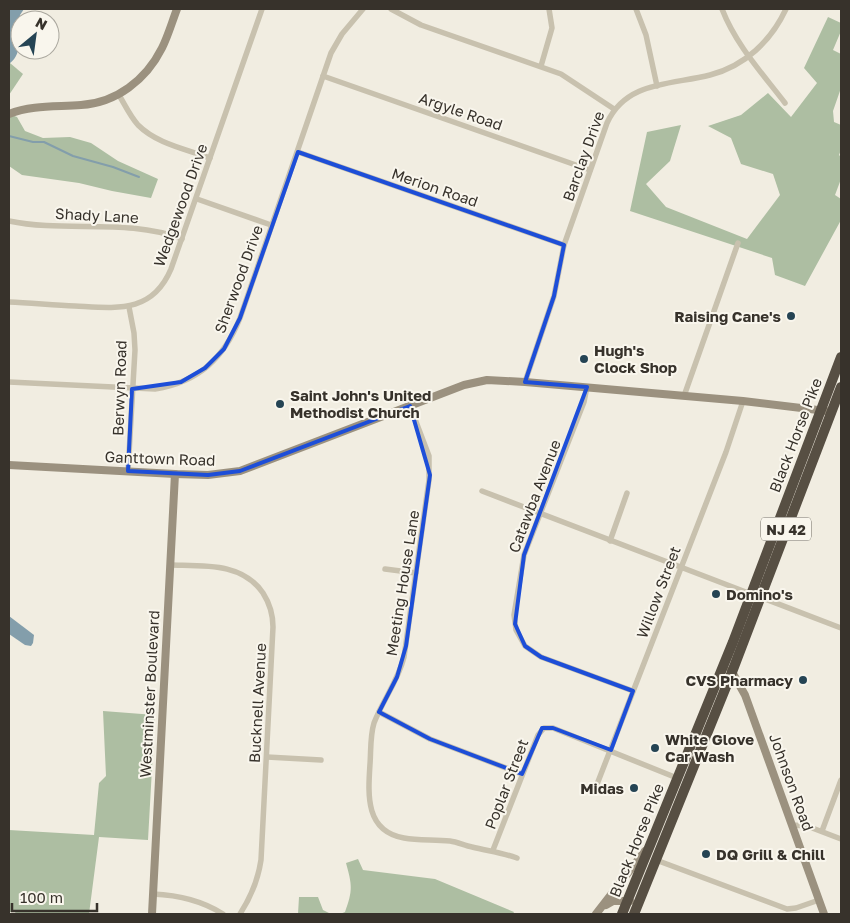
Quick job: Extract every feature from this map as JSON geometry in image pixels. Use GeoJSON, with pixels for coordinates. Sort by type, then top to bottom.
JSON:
{"type":"FeatureCollection","features":[{"type":"Feature","properties":{"kind":"highway","name":"Black Horse Pike"},"geometry":{"type":"LineString","coordinates":[[634,914],[732,672],[756,596],[826,411],[841,357]]}},
{"type":"Feature","properties":{"kind":"highway","name":"Black Horse Pike"},"geometry":{"type":"LineString","coordinates":[[826,411],[841,387]]}},
{"type":"Feature","properties":{"kind":"highway","name":"Black Horse Pike"},"geometry":{"type":"LineString","coordinates":[[622,914],[724,663],[756,596]]}},
{"type":"Feature","properties":{"kind":"street"},"geometry":{"type":"LineString","coordinates":[[9,114],[32,107],[90,104],[119,95],[138,81],[154,62],[163,46],[177,9]]}},
{"type":"Feature","properties":{"kind":"street","name":"Wedgewood Drive"},"geometry":{"type":"LineString","coordinates":[[9,302],[111,308],[129,307],[148,299],[162,286],[171,269],[182,239],[262,9]]}},
{"type":"Feature","properties":{"kind":"street","name":"Sherwood Drive"},"geometry":{"type":"LineString","coordinates":[[9,382],[155,389],[181,382],[206,368],[219,356],[236,328],[323,76],[337,42],[363,9]]}},
{"type":"Feature","properties":{"kind":"street"},"geometry":{"type":"LineString","coordinates":[[391,9],[421,25],[541,66],[569,78],[614,109]]}},
{"type":"Feature","properties":{"kind":"street"},"geometry":{"type":"LineString","coordinates":[[541,66],[552,28],[548,9]]}},
{"type":"Feature","properties":{"kind":"street"},"geometry":{"type":"LineString","coordinates":[[636,9],[646,35],[656,86]]}},
{"type":"Feature","properties":{"kind":"street"},"geometry":{"type":"LineString","coordinates":[[722,9],[732,32],[785,103]]}},
{"type":"Feature","properties":{"kind":"street","name":"Barclay Drive"},"geometry":{"type":"LineString","coordinates":[[525,382],[554,296],[564,245],[607,123],[614,109],[620,102],[632,94],[656,86],[709,75],[735,65],[764,43],[786,9]]}},
{"type":"Feature","properties":{"kind":"street","name":"Argyle Road"},"geometry":{"type":"LineString","coordinates":[[323,76],[590,170]]}},
{"type":"Feature","properties":{"kind":"street"},"geometry":{"type":"LineString","coordinates":[[119,95],[134,119],[148,133],[163,141],[210,158]]}},
{"type":"Feature","properties":{"kind":"street","name":"Merion Road"},"geometry":{"type":"LineString","coordinates":[[298,152],[564,245]]}},
{"type":"Feature","properties":{"kind":"street"},"geometry":{"type":"LineString","coordinates":[[196,199],[271,225]]}},
{"type":"Feature","properties":{"kind":"street","name":"Shady Lane"},"geometry":{"type":"LineString","coordinates":[[9,221],[134,228],[168,234],[182,239]]}},
{"type":"Feature","properties":{"kind":"street"},"geometry":{"type":"LineString","coordinates":[[684,396],[738,243]]}},
{"type":"Feature","properties":{"kind":"street","name":"Berwyn Road"},"geometry":{"type":"LineString","coordinates":[[128,471],[134,339],[129,307]]}},
{"type":"Feature","properties":{"kind":"street","name":"Ganttown Road"},"geometry":{"type":"LineString","coordinates":[[9,465],[208,475],[240,471],[464,384],[495,380],[743,401],[826,411]]}},
{"type":"Feature","properties":{"kind":"street","name":"Catawba Avenue"},"geometry":{"type":"LineString","coordinates":[[587,387],[584,402],[522,564],[514,615],[516,630],[525,646],[541,657],[632,692]]}},
{"type":"Feature","properties":{"kind":"street","name":"Willow Street"},"geometry":{"type":"LineString","coordinates":[[594,792],[743,401]]}},
{"type":"Feature","properties":{"kind":"street","name":"Meeting House Lane"},"geometry":{"type":"LineString","coordinates":[[410,406],[427,448],[430,463],[429,485],[403,662],[379,712],[371,735],[368,796],[372,812],[379,824],[391,834],[405,839],[450,841],[473,848],[493,850],[517,858]]}},
{"type":"Feature","properties":{"kind":"street","name":"Westminster Boulevard"},"geometry":{"type":"LineString","coordinates":[[152,914],[175,474]]}},
{"type":"Feature","properties":{"kind":"street"},"geometry":{"type":"LineString","coordinates":[[482,491],[841,628]]}},
{"type":"Feature","properties":{"kind":"street"},"geometry":{"type":"LineString","coordinates":[[610,541],[628,493]]}},
{"type":"Feature","properties":{"kind":"street","name":"Bucknell Avenue"},"geometry":{"type":"LineString","coordinates":[[170,565],[218,567],[238,572],[253,581],[269,603],[272,615],[267,757],[259,872],[251,896],[240,914]]}},
{"type":"Feature","properties":{"kind":"street"},"geometry":{"type":"LineString","coordinates":[[385,569],[416,573]]}},
{"type":"Feature","properties":{"kind":"street","name":"Johnson Road"},"geometry":{"type":"LineString","coordinates":[[724,663],[732,672],[745,695],[824,914]]}},
{"type":"Feature","properties":{"kind":"street"},"geometry":{"type":"LineString","coordinates":[[379,712],[430,738],[522,774]]}},
{"type":"Feature","properties":{"kind":"street","name":"Poplar Street"},"geometry":{"type":"LineString","coordinates":[[493,850],[538,735],[544,728],[553,728],[611,750]]}},
{"type":"Feature","properties":{"kind":"street"},"geometry":{"type":"LineString","coordinates":[[611,750],[677,778]]}},
{"type":"Feature","properties":{"kind":"street"},"geometry":{"type":"LineString","coordinates":[[267,757],[321,760]]}},
{"type":"Feature","properties":{"kind":"street"},"geometry":{"type":"LineString","coordinates":[[822,831],[841,780]]}},
{"type":"Feature","properties":{"kind":"street"},"geometry":{"type":"LineString","coordinates":[[792,825],[807,826],[841,839]]}},
{"type":"Feature","properties":{"kind":"street"},"geometry":{"type":"LineString","coordinates":[[598,912],[651,844]]}},
{"type":"Feature","properties":{"kind":"street"},"geometry":{"type":"LineString","coordinates":[[656,860],[787,909],[819,900]]}},
{"type":"Feature","properties":{"kind":"street"},"geometry":{"type":"LineString","coordinates":[[153,894],[188,898],[222,914]]}},
{"type":"Feature","properties":{"kind":"street"},"geometry":{"type":"LineString","coordinates":[[598,912],[613,901],[626,902],[640,899]]}},
{"type":"Feature","properties":{"kind":"highlighted area"},"geometry":{"type":"Polygon","coordinates":[[[298,152],[564,245],[554,296],[525,382],[587,387],[524,555],[515,624],[525,646],[541,657],[633,691],[611,750],[553,728],[542,728],[522,774],[430,739],[379,712],[397,677],[406,646],[430,475],[410,406],[240,471],[208,475],[128,471],[132,389],[181,382],[205,368],[224,349],[240,318],[298,152]]]}},
{"type":"Feature","properties":{"kind":"green space"},"geometry":{"type":"Polygon","coordinates":[[[828,17],[841,23],[841,31],[833,50],[841,54],[841,88],[833,111],[834,122],[841,125],[841,150],[839,155],[841,157],[841,179],[835,195],[841,199],[841,220],[805,286],[775,275],[772,258],[630,211],[647,132],[681,125],[670,161],[646,184],[666,207],[747,239],[780,195],[773,174],[741,164],[731,138],[708,126],[741,115],[768,93],[791,117],[817,83],[804,68],[828,17]]]}},
{"type":"Feature","properties":{"kind":"green space"},"geometry":{"type":"Polygon","coordinates":[[[9,64],[23,74],[9,95],[9,64]]]}},
{"type":"Feature","properties":{"kind":"green space"},"geometry":{"type":"Polygon","coordinates":[[[9,114],[17,117],[25,131],[43,138],[70,137],[91,143],[118,161],[158,179],[151,198],[79,183],[22,175],[9,166],[9,114]]]}},
{"type":"Feature","properties":{"kind":"green space"},"geometry":{"type":"Polygon","coordinates":[[[103,711],[155,715],[148,840],[99,837],[89,914],[16,914],[15,912],[9,912],[9,830],[94,835],[99,783],[106,776],[103,711]]]}},
{"type":"Feature","properties":{"kind":"green space"},"geometry":{"type":"Polygon","coordinates":[[[358,859],[363,870],[435,879],[514,912],[513,914],[340,914],[345,912],[350,893],[346,863],[358,859]]]}},
{"type":"Feature","properties":{"kind":"green space"},"geometry":{"type":"Polygon","coordinates":[[[299,897],[318,897],[323,910],[331,914],[298,914],[299,897]]]}},
{"type":"Feature","properties":{"kind":"water"},"geometry":{"type":"Polygon","coordinates":[[[9,9],[24,9],[10,10],[10,60],[13,60],[9,64],[9,9]]]}},
{"type":"Feature","properties":{"kind":"water"},"geometry":{"type":"Polygon","coordinates":[[[9,616],[34,635],[31,646],[25,645],[9,634],[9,616]]]}},
{"type":"Feature","properties":{"kind":"waterway"},"geometry":{"type":"LineString","coordinates":[[9,136],[33,142],[44,142],[73,156],[113,167],[139,177]]}},
{"type":"Feature","properties":{"kind":"place","name":"Raising Cane's"},"geometry":{"type":"Point","coordinates":[791,316]}},
{"type":"Feature","properties":{"kind":"place","name":"Hugh's Clock Shop"},"geometry":{"type":"Point","coordinates":[584,359]}},
{"type":"Feature","properties":{"kind":"place","name":"Saint John's United Methodist Church"},"geometry":{"type":"Point","coordinates":[280,404]}},
{"type":"Feature","properties":{"kind":"place","name":"Domino's"},"geometry":{"type":"Point","coordinates":[716,594]}},
{"type":"Feature","properties":{"kind":"place","name":"CVS Pharmacy"},"geometry":{"type":"Point","coordinates":[803,680]}},
{"type":"Feature","properties":{"kind":"place","name":"White Glove Car Wash"},"geometry":{"type":"Point","coordinates":[655,748]}},
{"type":"Feature","properties":{"kind":"place","name":"Midas"},"geometry":{"type":"Point","coordinates":[634,788]}},
{"type":"Feature","properties":{"kind":"place","name":"DQ Grill & Chill"},"geometry":{"type":"Point","coordinates":[706,854]}}]}
